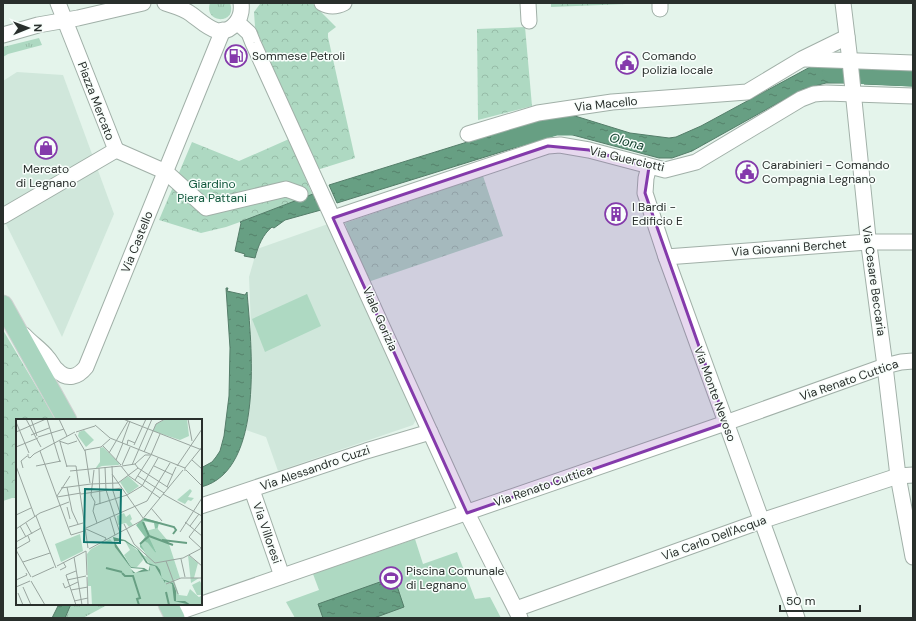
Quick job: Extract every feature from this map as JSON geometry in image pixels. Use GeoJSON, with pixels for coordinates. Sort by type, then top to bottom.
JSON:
{"type":"FeatureCollection","features":[{"type":"Feature","properties":{"kind":"main road"},"geometry":{"type":"LineString","coordinates":[[3,305],[66,419]]}},
{"type":"Feature","properties":{"kind":"street","name":"Piazza Mercato"},"geometry":{"type":"LineString","coordinates":[[3,216],[116,150],[58,3]]}},
{"type":"Feature","properties":{"kind":"street"},"geometry":{"type":"LineString","coordinates":[[3,35],[38,25],[78,18],[143,3]]}},
{"type":"Feature","properties":{"kind":"street"},"geometry":{"type":"LineString","coordinates":[[165,3],[184,10],[212,29],[223,30],[229,29],[243,10]]}},
{"type":"Feature","properties":{"kind":"street"},"geometry":{"type":"LineString","coordinates":[[198,3],[198,12],[202,23]]}},
{"type":"Feature","properties":{"kind":"street"},"geometry":{"type":"LineString","coordinates":[[322,3],[331,6],[344,3]]}},
{"type":"Feature","properties":{"kind":"street"},"geometry":{"type":"LineString","coordinates":[[528,3],[529,21]]}},
{"type":"Feature","properties":{"kind":"street","name":"Via Cesare Beccaria"},"geometry":{"type":"LineString","coordinates":[[843,3],[868,242],[885,366],[906,476],[913,557]]}},
{"type":"Feature","properties":{"kind":"street","name":"Viale Gorizia"},"geometry":{"type":"LineString","coordinates":[[243,10],[246,30],[369,295],[467,513],[518,614]]}},
{"type":"Feature","properties":{"kind":"street","name":"Via Castello"},"geometry":{"type":"LineString","coordinates":[[17,328],[47,356],[57,371],[65,376],[73,377],[80,374],[86,367],[223,30]]}},
{"type":"Feature","properties":{"kind":"street"},"geometry":{"type":"LineString","coordinates":[[802,59],[847,37]]}},
{"type":"Feature","properties":{"kind":"street"},"geometry":{"type":"LineString","coordinates":[[802,59],[850,63],[913,63]]}},
{"type":"Feature","properties":{"kind":"street","name":"Via Macello"},"geometry":{"type":"LineString","coordinates":[[468,134],[538,113],[612,102],[747,92],[802,59]]}},
{"type":"Feature","properties":{"kind":"street","name":"Via Guerciotti"},"geometry":{"type":"LineString","coordinates":[[333,218],[548,146],[589,150],[665,170],[696,162],[800,99],[814,94],[853,91],[913,96]]}},
{"type":"Feature","properties":{"kind":"street"},"geometry":{"type":"LineString","coordinates":[[116,150],[166,172],[206,208],[286,189],[300,194]]}},
{"type":"Feature","properties":{"kind":"street","name":"Via Monte Nevoso"},"geometry":{"type":"LineString","coordinates":[[649,167],[646,178],[645,193],[666,257],[796,618]]}},
{"type":"Feature","properties":{"kind":"street","name":"Via Giovanni Berchet"},"geometry":{"type":"LineString","coordinates":[[666,257],[868,242],[913,242]]}},
{"type":"Feature","properties":{"kind":"street","name":"Via Renato Cuttica"},"geometry":{"type":"LineString","coordinates":[[202,602],[467,513],[885,366],[913,361]]}},
{"type":"Feature","properties":{"kind":"street","name":"Via Alessandro Cuzzi"},"geometry":{"type":"LineString","coordinates":[[202,506],[366,451],[430,432]]}},
{"type":"Feature","properties":{"kind":"street","name":"Via Carlo Dell'Acqua"},"geometry":{"type":"LineString","coordinates":[[518,614],[761,521],[906,476]]}},
{"type":"Feature","properties":{"kind":"street","name":"Via Villoresi"},"geometry":{"type":"LineString","coordinates":[[252,490],[282,576]]}},
{"type":"Feature","properties":{"kind":"street","name":"Via Renato Cuttica"},"geometry":{"type":"LineString","coordinates":[[172,612],[193,605]]}},
{"type":"Feature","properties":{"kind":"highlighted area"},"geometry":{"type":"Polygon","coordinates":[[[548,146],[589,150],[649,167],[645,193],[726,423],[467,513],[333,218],[548,146]]]}},
{"type":"Feature","properties":{"kind":"shaded area","name":"Mercato di Legnano"},"geometry":{"type":"Polygon","coordinates":[[[17,72],[63,75],[114,214],[62,337],[3,218],[3,81],[17,72]]]}},
{"type":"Feature","properties":{"kind":"shaded area"},"geometry":{"type":"Polygon","coordinates":[[[328,224],[416,420],[413,425],[278,471],[266,437],[246,430],[251,389],[249,277],[257,249],[328,224]]]}},
{"type":"Feature","properties":{"kind":"green space"},"geometry":{"type":"Polygon","coordinates":[[[210,3],[230,3],[231,10],[229,15],[225,18],[215,18],[211,15],[209,10],[210,3]]]}},
{"type":"Feature","properties":{"kind":"green space"},"geometry":{"type":"Polygon","coordinates":[[[551,3],[651,3],[551,7],[551,3]]]}},
{"type":"Feature","properties":{"kind":"green space"},"geometry":{"type":"Polygon","coordinates":[[[260,4],[313,4],[336,27],[328,33],[328,37],[355,158],[317,170],[255,27],[254,12],[260,4]]]}},
{"type":"Feature","properties":{"kind":"green space"},"geometry":{"type":"Polygon","coordinates":[[[525,27],[532,106],[478,120],[477,29],[525,27]]]}},
{"type":"Feature","properties":{"kind":"green space"},"geometry":{"type":"Polygon","coordinates":[[[39,38],[42,45],[8,54],[3,57],[3,47],[39,38]]]}},
{"type":"Feature","properties":{"kind":"green space","name":"Giardino Piera Pattani"},"geometry":{"type":"Polygon","coordinates":[[[289,139],[313,196],[226,227],[201,233],[159,220],[192,142],[239,161],[289,139]]]}},
{"type":"Feature","properties":{"kind":"green space"},"geometry":{"type":"Polygon","coordinates":[[[483,176],[503,236],[365,283],[345,223],[483,176]]]}},
{"type":"Feature","properties":{"kind":"green space"},"geometry":{"type":"Polygon","coordinates":[[[307,294],[321,326],[265,352],[252,319],[307,294]]]}},
{"type":"Feature","properties":{"kind":"green space"},"geometry":{"type":"Polygon","coordinates":[[[3,330],[55,419],[16,419],[16,498],[3,501],[3,330]]]}},
{"type":"Feature","properties":{"kind":"green space","name":"Piscina Comunale di Legnano"},"geometry":{"type":"Polygon","coordinates":[[[415,539],[423,564],[457,552],[475,599],[490,597],[501,618],[295,618],[286,602],[319,590],[313,574],[415,539]]]}},
{"type":"Feature","properties":{"kind":"green space"},"geometry":{"type":"Polygon","coordinates":[[[71,605],[107,605],[83,618],[65,618],[71,605]]]}},
{"type":"Feature","properties":{"kind":"water"},"geometry":{"type":"Polygon","coordinates":[[[843,65],[846,83],[826,83],[803,89],[692,151],[672,158],[659,158],[569,134],[559,134],[548,137],[543,119],[568,115],[630,133],[669,138],[676,137],[701,126],[812,66],[843,65]]]}},
{"type":"Feature","properties":{"kind":"water"},"geometry":{"type":"Polygon","coordinates":[[[861,65],[913,67],[913,86],[864,84],[861,65]]]}},
{"type":"Feature","properties":{"kind":"water"},"geometry":{"type":"Polygon","coordinates":[[[538,120],[543,139],[337,203],[329,185],[538,120]]]}},
{"type":"Feature","properties":{"kind":"water"},"geometry":{"type":"Polygon","coordinates":[[[313,194],[321,210],[285,220],[274,228],[272,227],[261,241],[255,258],[244,256],[245,254],[235,251],[240,222],[313,194]]]}},
{"type":"Feature","properties":{"kind":"water"},"geometry":{"type":"Polygon","coordinates":[[[226,288],[228,288],[227,291],[245,295],[247,292],[251,341],[250,402],[245,431],[236,457],[222,476],[202,486],[202,467],[212,462],[216,457],[220,451],[224,436],[229,396],[230,348],[226,288]]]}},
{"type":"Feature","properties":{"kind":"water"},"geometry":{"type":"Polygon","coordinates":[[[394,577],[404,607],[374,618],[323,618],[318,604],[394,577]]]}},
{"type":"Feature","properties":{"kind":"water"},"geometry":{"type":"Polygon","coordinates":[[[58,605],[71,605],[65,618],[52,618],[58,605]]]}},
{"type":"Feature","properties":{"kind":"waterway","name":"Olona"},"geometry":{"type":"LineString","coordinates":[[832,73],[913,77]]}},
{"type":"Feature","properties":{"kind":"waterway","name":"Olona"},"geometry":{"type":"LineString","coordinates":[[515,138],[556,126],[571,126]]}},
{"type":"Feature","properties":{"kind":"place","name":"Sommese Petroli"},"geometry":{"type":"Point","coordinates":[236,56]}},
{"type":"Feature","properties":{"kind":"place","name":"Comando polizia locale"},"geometry":{"type":"Point","coordinates":[627,63]}},
{"type":"Feature","properties":{"kind":"place","name":"Mercato di Legnano"},"geometry":{"type":"Point","coordinates":[46,148]}},
{"type":"Feature","properties":{"kind":"place","name":"Carabinieri - Comando Compagnia Legnano"},"geometry":{"type":"Point","coordinates":[747,172]}},
{"type":"Feature","properties":{"kind":"place","name":"I Bardi - Edificio E"},"geometry":{"type":"Point","coordinates":[616,214]}},
{"type":"Feature","properties":{"kind":"place","name":"Piscina Comunale di Legnano"},"geometry":{"type":"Point","coordinates":[391,578]}}]}
